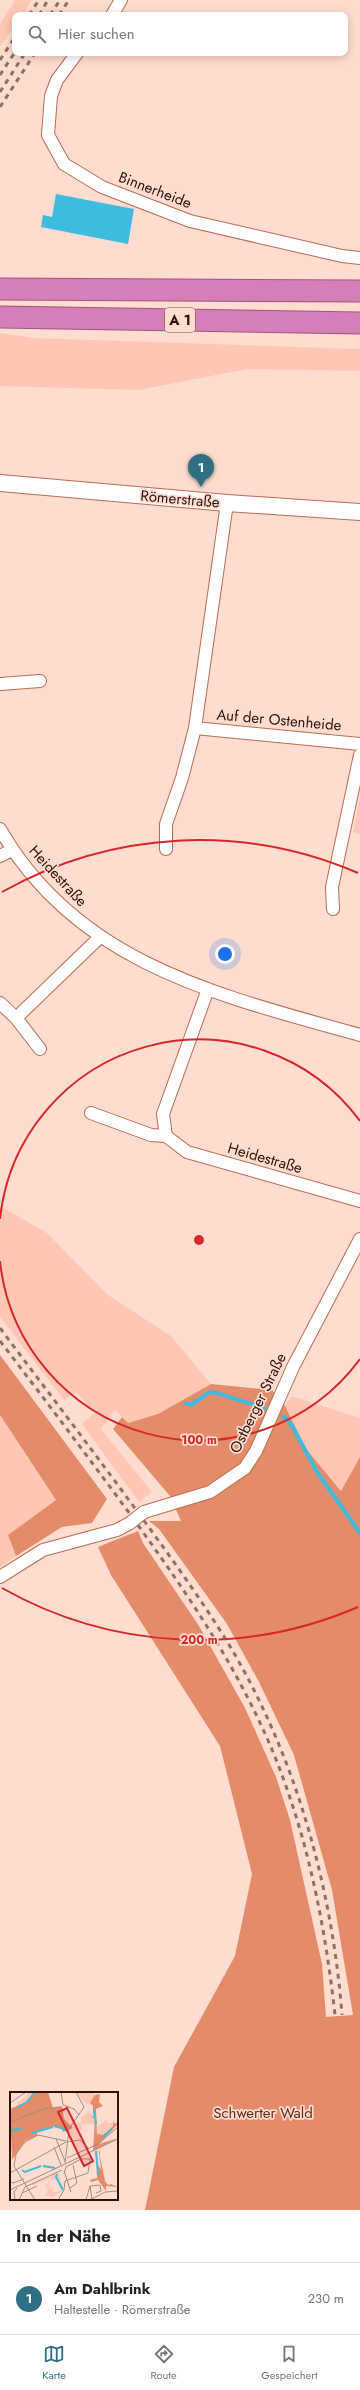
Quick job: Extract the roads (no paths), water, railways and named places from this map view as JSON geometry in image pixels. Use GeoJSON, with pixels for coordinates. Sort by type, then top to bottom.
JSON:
{"type":"FeatureCollection","features":[{"type":"Feature","properties":{"kind":"highway","name":"A 1"},"geometry":{"type":"LineString","coordinates":[[4,289],[360,292]]}},
{"type":"Feature","properties":{"kind":"highway","name":"A 1"},"geometry":{"type":"LineString","coordinates":[[0,317],[360,323]]}},
{"type":"Feature","properties":{"kind":"street"},"geometry":{"type":"LineString","coordinates":[[114,12],[121,0]]}},
{"type":"Feature","properties":{"kind":"street","name":"Binnerheide"},"geometry":{"type":"LineString","coordinates":[[75,56],[57,80],[51,96],[48,135],[64,164],[102,187],[190,221],[342,256],[360,258]]}},
{"type":"Feature","properties":{"kind":"street","name":"Römerstraße"},"geometry":{"type":"LineString","coordinates":[[0,483],[227,503],[360,512]]}},
{"type":"Feature","properties":{"kind":"street"},"geometry":{"type":"LineString","coordinates":[[166,849],[166,824],[182,778],[195,728],[227,503]]}},
{"type":"Feature","properties":{"kind":"street"},"geometry":{"type":"LineString","coordinates":[[0,684],[40,681]]}},
{"type":"Feature","properties":{"kind":"street","name":"Auf der Ostenheide"},"geometry":{"type":"LineString","coordinates":[[195,728],[360,744]]}},
{"type":"Feature","properties":{"kind":"street"},"geometry":{"type":"LineString","coordinates":[[333,909],[332,887],[360,755]]}},
{"type":"Feature","properties":{"kind":"street","name":"Heidestraße"},"geometry":{"type":"LineString","coordinates":[[0,829],[12,850],[39,884],[67,913],[100,937],[180,980],[360,1035]]}},
{"type":"Feature","properties":{"kind":"street","name":"Heidestraße"},"geometry":{"type":"LineString","coordinates":[[0,856],[12,850]]}},
{"type":"Feature","properties":{"kind":"street"},"geometry":{"type":"LineString","coordinates":[[16,1018],[100,937]]}},
{"type":"Feature","properties":{"kind":"street"},"geometry":{"type":"LineString","coordinates":[[166,1136],[163,1114],[208,989]]}},
{"type":"Feature","properties":{"kind":"street"},"geometry":{"type":"LineString","coordinates":[[0,1003],[16,1018],[40,1049]]}},
{"type":"Feature","properties":{"kind":"street","name":"Heidestraße"},"geometry":{"type":"LineString","coordinates":[[91,1113],[151,1135],[166,1136],[187,1152],[360,1201]]}},
{"type":"Feature","properties":{"kind":"street","name":"Ostberger Straße"},"geometry":{"type":"LineString","coordinates":[[0,1577],[42,1550],[117,1530],[130,1523],[144,1512],[210,1492],[245,1468],[256,1451],[293,1367],[360,1240]]}},
{"type":"Feature","properties":{"kind":"water"},"geometry":{"type":"Polygon","coordinates":[[[56,194],[134,209],[128,244],[41,227],[43,215],[52,217],[56,194]]]}},
{"type":"Feature","properties":{"kind":"waterway"},"geometry":{"type":"LineString","coordinates":[[186,1403],[191,1405],[208,1393],[213,1392],[265,1408]]}},
{"type":"Feature","properties":{"kind":"waterway"},"geometry":{"type":"LineString","coordinates":[[283,1416],[292,1426],[317,1472],[360,1533]]}},
{"type":"Feature","properties":{"kind":"railway"},"geometry":{"type":"LineString","coordinates":[[31,12],[39,0]]}},
{"type":"Feature","properties":{"kind":"railway"},"geometry":{"type":"LineString","coordinates":[[41,12],[48,0]]}},
{"type":"Feature","properties":{"kind":"railway"},"geometry":{"type":"LineString","coordinates":[[52,12],[60,0]]}},
{"type":"Feature","properties":{"kind":"railway"},"geometry":{"type":"LineString","coordinates":[[61,12],[69,0]]}},
{"type":"Feature","properties":{"kind":"railway"},"geometry":{"type":"LineString","coordinates":[[0,60],[12,42]]}},
{"type":"Feature","properties":{"kind":"railway"},"geometry":{"type":"LineString","coordinates":[[0,75],[12,56]]}},
{"type":"Feature","properties":{"kind":"railway"},"geometry":{"type":"LineString","coordinates":[[0,92],[23,56]]}},
{"type":"Feature","properties":{"kind":"railway"},"geometry":{"type":"LineString","coordinates":[[0,107],[33,56]]}},
{"type":"Feature","properties":{"kind":"railway"},"geometry":{"type":"LineString","coordinates":[[0,1328],[159,1541],[206,1608],[252,1686],[273,1730],[291,1775],[306,1822],[319,1870],[329,1918],[337,1967],[342,2015]]}},
{"type":"Feature","properties":{"kind":"railway"},"geometry":{"type":"LineString","coordinates":[[0,1341],[172,1573],[214,1638],[251,1704],[268,1739],[282,1775],[301,1834],[322,1924],[335,2015]]}},
{"type":"Feature","properties":{"kind":"place","name":"Am Dahlbrink"},"geometry":{"type":"Point","coordinates":[201,487]}},
{"type":"Feature","properties":{"kind":"park label","name":"Schwerter Wald"},"geometry":{"type":"Point","coordinates":[263,2113]}}]}
